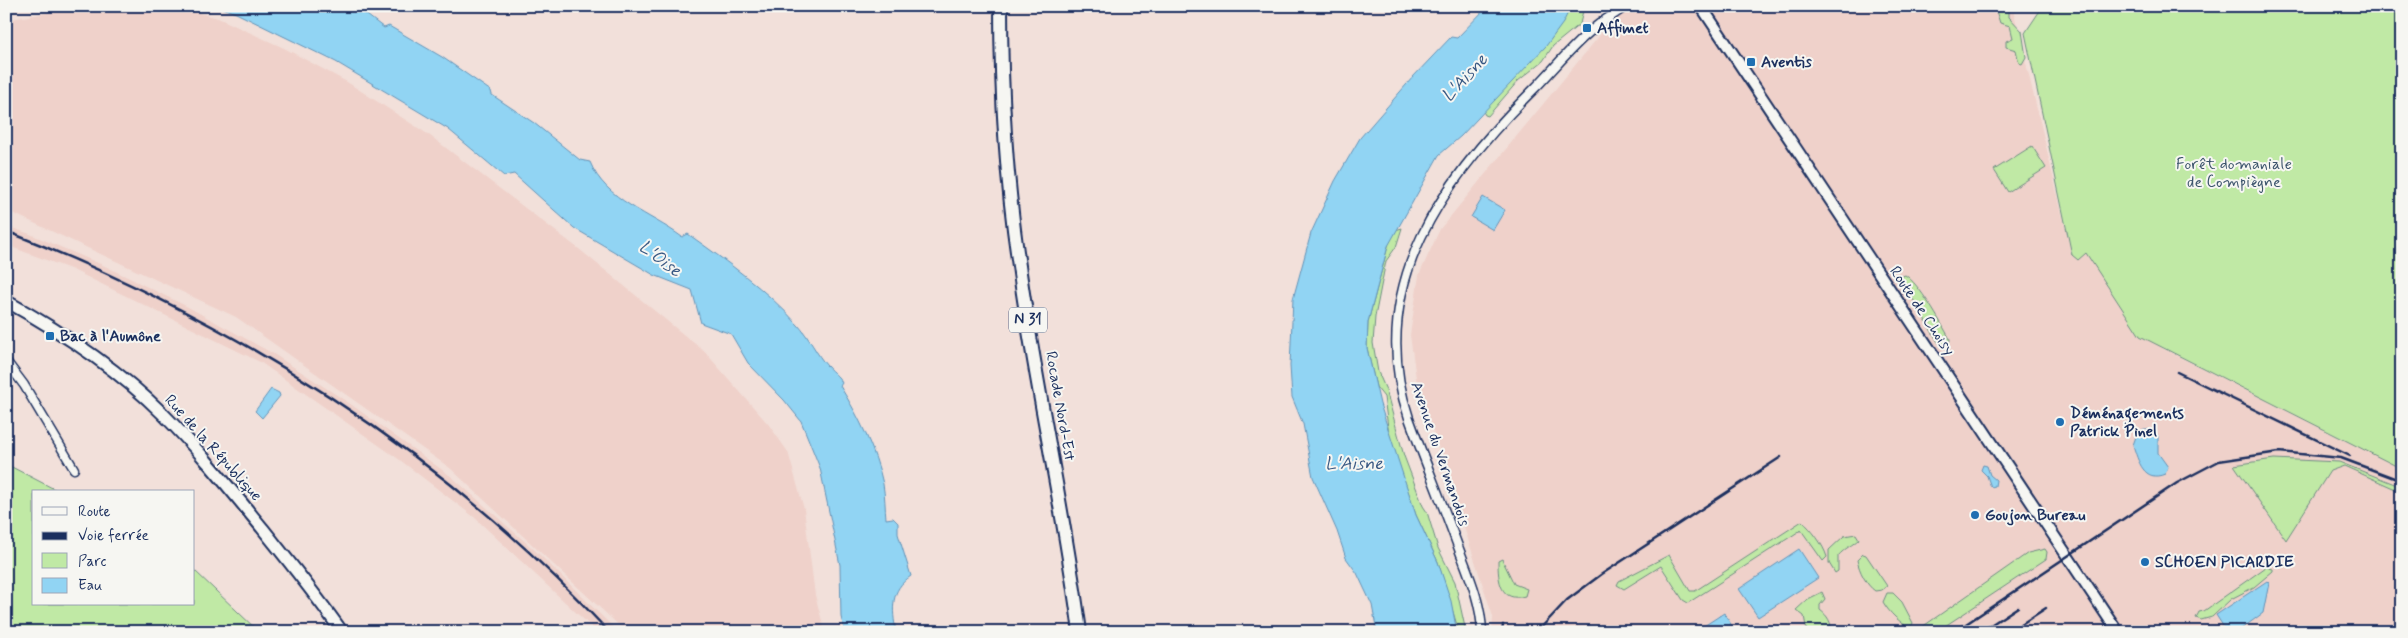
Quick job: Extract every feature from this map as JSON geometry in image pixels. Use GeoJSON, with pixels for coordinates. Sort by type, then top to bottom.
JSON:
{"type":"FeatureCollection","features":[{"type":"Feature","properties":{"kind":"main road","name":"Rocade Nord-Est"},"geometry":{"type":"LineString","coordinates":[[1001,6],[1005,138],[1012,218],[1020,277],[1054,464],[1080,632]]}},
{"type":"Feature","properties":{"kind":"main road","name":"Rue de la République"},"geometry":{"type":"LineString","coordinates":[[6,301],[44,322],[97,358],[162,413],[203,456],[319,600],[342,632]]}},
{"type":"Feature","properties":{"kind":"street","name":"Route de Choisy"},"geometry":{"type":"LineString","coordinates":[[1701,6],[2118,632]]}},
{"type":"Feature","properties":{"kind":"street","name":"Avenue du Vermandois"},"geometry":{"type":"LineString","coordinates":[[1482,632],[1475,591],[1404,399],[1396,349],[1400,293],[1410,261],[1424,232],[1450,186],[1480,147],[1499,124],[1597,25],[1623,8]]}},
{"type":"Feature","properties":{"kind":"street"},"geometry":{"type":"LineString","coordinates":[[6,361],[24,385],[74,469]]}},
{"type":"Feature","properties":{"kind":"shaded area"},"geometry":{"type":"Polygon","coordinates":[[[87,6],[173,6],[218,18],[284,48],[347,82],[429,135],[579,249],[705,352],[769,425],[788,452],[804,509],[815,595],[825,632],[626,632],[450,468],[236,317],[6,210],[6,20],[87,6]]]}},
{"type":"Feature","properties":{"kind":"shaded area"},"geometry":{"type":"Polygon","coordinates":[[[1607,6],[2019,6],[2014,13],[2072,255],[2086,253],[2162,348],[2402,469],[2402,632],[1492,632],[1493,617],[1416,378],[1410,335],[1419,275],[1440,229],[1605,29],[1607,6]]]}},
{"type":"Feature","properties":{"kind":"shaded area"},"geometry":{"type":"Polygon","coordinates":[[[6,226],[30,234],[105,266],[186,306],[272,353],[349,403],[452,477],[539,554],[618,632],[597,632],[474,517],[400,460],[260,362],[73,270],[6,245],[6,226]]]}},
{"type":"Feature","properties":{"kind":"green space"},"geometry":{"type":"Polygon","coordinates":[[[1565,6],[1584,6],[1580,24],[1553,46],[1543,61],[1518,81],[1488,116],[1485,115],[1481,108],[1565,6]]]}},
{"type":"Feature","properties":{"kind":"green space"},"geometry":{"type":"Polygon","coordinates":[[[1986,6],[2009,6],[2009,17],[2022,31],[2026,57],[2022,64],[2019,63],[2016,50],[2006,47],[2006,41],[2013,38],[2010,26],[2000,23],[1996,11],[1986,6]]]}},
{"type":"Feature","properties":{"kind":"green space","name":"Forêt domaniale de Compiègne"},"geometry":{"type":"Polygon","coordinates":[[[2043,6],[2402,6],[2402,469],[2140,336],[2086,253],[2078,260],[2072,255],[2025,33],[2043,6]]]}},
{"type":"Feature","properties":{"kind":"green space"},"geometry":{"type":"Polygon","coordinates":[[[2032,146],[2046,168],[2008,192],[1994,170],[2032,146]]]}},
{"type":"Feature","properties":{"kind":"green space"},"geometry":{"type":"Polygon","coordinates":[[[1402,228],[1396,247],[1386,261],[1375,317],[1373,343],[1378,372],[1386,390],[1404,456],[1427,512],[1438,548],[1455,582],[1466,632],[1459,632],[1438,562],[1416,515],[1389,435],[1384,397],[1376,387],[1367,348],[1368,322],[1392,231],[1402,228]]]}},
{"type":"Feature","properties":{"kind":"green space"},"geometry":{"type":"Polygon","coordinates":[[[1905,275],[1917,286],[1929,304],[1950,339],[1949,345],[1944,346],[1938,342],[1900,277],[1905,275]]]}},
{"type":"Feature","properties":{"kind":"green space"},"geometry":{"type":"Polygon","coordinates":[[[2274,459],[2339,462],[2402,487],[2402,492],[2344,466],[2330,471],[2286,540],[2234,465],[2274,459]]]}},
{"type":"Feature","properties":{"kind":"green space"},"geometry":{"type":"Polygon","coordinates":[[[6,464],[56,490],[32,490],[32,606],[195,606],[195,571],[259,632],[6,632],[6,464]]]}},
{"type":"Feature","properties":{"kind":"green space"},"geometry":{"type":"Polygon","coordinates":[[[1802,521],[1823,547],[1827,557],[1823,561],[1801,530],[1688,603],[1683,600],[1661,566],[1624,589],[1617,585],[1619,581],[1669,555],[1690,591],[1695,591],[1802,521]]]}},
{"type":"Feature","properties":{"kind":"green space"},"geometry":{"type":"Polygon","coordinates":[[[1856,534],[1859,539],[1838,556],[1838,571],[1835,573],[1829,563],[1829,550],[1844,536],[1856,534]]]}},
{"type":"Feature","properties":{"kind":"green space"},"geometry":{"type":"Polygon","coordinates":[[[2045,549],[2047,552],[2046,559],[1936,632],[1915,632],[2028,553],[2045,549]]]}},
{"type":"Feature","properties":{"kind":"green space"},"geometry":{"type":"Polygon","coordinates":[[[1863,554],[1866,555],[1887,586],[1882,590],[1875,591],[1863,577],[1857,560],[1863,554]]]}},
{"type":"Feature","properties":{"kind":"green space"},"geometry":{"type":"Polygon","coordinates":[[[1502,559],[1514,584],[1527,589],[1525,596],[1510,596],[1505,593],[1499,575],[1498,561],[1502,559]]]}},
{"type":"Feature","properties":{"kind":"green space"},"geometry":{"type":"Polygon","coordinates":[[[2266,567],[2273,569],[2273,571],[2254,587],[2231,599],[2212,617],[2201,620],[2196,618],[2199,612],[2204,611],[2266,567]]]}},
{"type":"Feature","properties":{"kind":"green space"},"geometry":{"type":"Polygon","coordinates":[[[1822,592],[1825,599],[1820,605],[1820,610],[1829,620],[1832,632],[1807,632],[1804,616],[1796,610],[1808,599],[1822,592]]]}},
{"type":"Feature","properties":{"kind":"green space"},"geometry":{"type":"Polygon","coordinates":[[[1887,593],[1893,593],[1902,602],[1913,623],[1910,629],[1895,617],[1883,602],[1887,593]]]}},
{"type":"Feature","properties":{"kind":"water","name":"L'Oise"},"geometry":{"type":"Polygon","coordinates":[[[216,6],[355,6],[384,28],[389,26],[442,57],[491,91],[492,95],[534,123],[580,160],[590,162],[606,187],[630,205],[682,237],[688,234],[760,288],[802,330],[823,362],[840,380],[842,383],[840,386],[860,421],[871,446],[883,484],[886,519],[893,518],[898,523],[898,534],[911,576],[899,587],[894,601],[896,632],[845,632],[841,617],[840,565],[820,468],[801,421],[784,400],[748,363],[731,334],[701,323],[692,290],[654,275],[574,228],[514,174],[504,176],[448,129],[336,62],[236,13],[216,6]]]}},
{"type":"Feature","properties":{"kind":"water","name":"L'Aisne"},"geometry":{"type":"Polygon","coordinates":[[[1488,6],[1571,6],[1563,23],[1546,46],[1461,136],[1439,155],[1388,246],[1368,322],[1367,348],[1380,404],[1416,515],[1438,562],[1451,601],[1457,632],[1377,632],[1372,605],[1357,573],[1346,558],[1337,531],[1313,477],[1303,424],[1292,397],[1290,366],[1293,299],[1311,233],[1335,181],[1360,138],[1451,37],[1457,38],[1488,6]]]}},
{"type":"Feature","properties":{"kind":"water"},"geometry":{"type":"Polygon","coordinates":[[[1483,197],[1505,210],[1493,230],[1471,217],[1483,197]]]}},
{"type":"Feature","properties":{"kind":"water"},"geometry":{"type":"Polygon","coordinates":[[[271,389],[279,393],[280,396],[262,418],[255,411],[271,389]]]}},
{"type":"Feature","properties":{"kind":"water"},"geometry":{"type":"Polygon","coordinates":[[[2153,430],[2158,436],[2158,453],[2168,467],[2165,474],[2152,476],[2143,469],[2137,458],[2133,445],[2138,431],[2153,430]]]}},
{"type":"Feature","properties":{"kind":"water"},"geometry":{"type":"Polygon","coordinates":[[[1983,465],[1987,466],[1990,475],[1996,480],[1995,486],[1991,487],[1987,476],[1981,470],[1983,465]]]}},
{"type":"Feature","properties":{"kind":"water"},"geometry":{"type":"Polygon","coordinates":[[[1799,549],[1818,578],[1758,617],[1739,589],[1799,549]]]}},
{"type":"Feature","properties":{"kind":"water"},"geometry":{"type":"Polygon","coordinates":[[[2267,581],[2269,583],[2263,613],[2237,632],[2227,632],[2216,615],[2267,581]]]}},
{"type":"Feature","properties":{"kind":"water"},"geometry":{"type":"Polygon","coordinates":[[[1724,613],[1735,631],[1707,632],[1704,626],[1724,613]]]}},
{"type":"Feature","properties":{"kind":"railway"},"geometry":{"type":"LineString","coordinates":[[6,231],[91,266],[173,306],[253,350],[331,397],[405,449],[477,506],[545,567],[609,632]]}},
{"type":"Feature","properties":{"kind":"railway"},"geometry":{"type":"LineString","coordinates":[[2177,372],[2350,456]]}},
{"type":"Feature","properties":{"kind":"railway"},"geometry":{"type":"LineString","coordinates":[[1954,632],[2177,483],[2219,461],[2279,452],[2341,458],[2402,481]]}},
{"type":"Feature","properties":{"kind":"railway"},"geometry":{"type":"LineString","coordinates":[[1537,632],[1567,600],[1602,574],[1781,457]]}},
{"type":"Feature","properties":{"kind":"railway"},"geometry":{"type":"LineString","coordinates":[[1980,632],[2018,607]]}},
{"type":"Feature","properties":{"kind":"railway"},"geometry":{"type":"LineString","coordinates":[[2009,632],[2046,608]]}},
{"type":"Feature","properties":{"kind":"railway"},"geometry":{"type":"LineString","coordinates":[[1502,632],[1503,625]]}},
{"type":"Feature","properties":{"kind":"place","name":"Affimet"},"geometry":{"type":"Point","coordinates":[1587,28]}},
{"type":"Feature","properties":{"kind":"place","name":"Aventis"},"geometry":{"type":"Point","coordinates":[1751,62]}},
{"type":"Feature","properties":{"kind":"place","name":"Bac à l'Aumône"},"geometry":{"type":"Point","coordinates":[50,336]}},
{"type":"Feature","properties":{"kind":"place","name":"Déménagements Patrick Pinel"},"geometry":{"type":"Point","coordinates":[2060,422]}},
{"type":"Feature","properties":{"kind":"place","name":"Goujon Bureau"},"geometry":{"type":"Point","coordinates":[1975,515]}},
{"type":"Feature","properties":{"kind":"place","name":"SCHOEN PICARDIE"},"geometry":{"type":"Point","coordinates":[2145,562]}}]}
